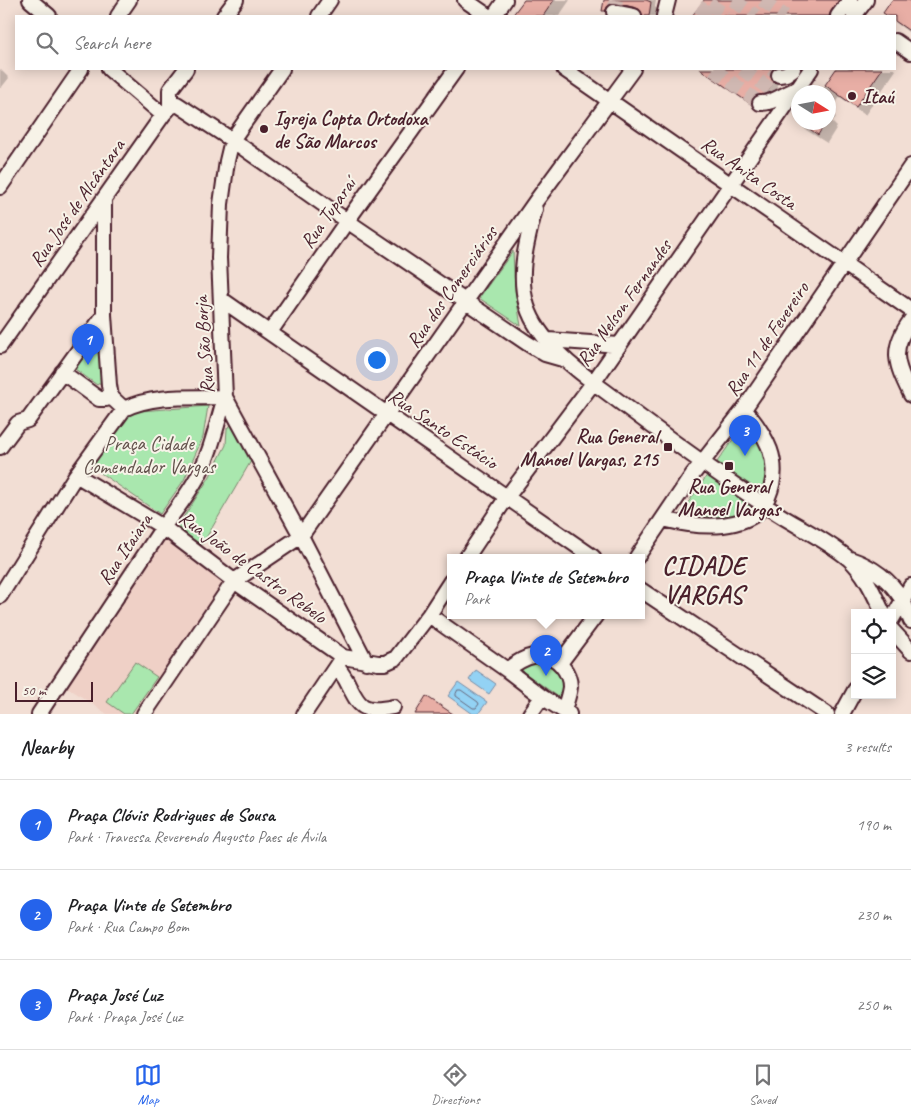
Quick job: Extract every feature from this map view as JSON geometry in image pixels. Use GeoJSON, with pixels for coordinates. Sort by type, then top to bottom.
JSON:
{"type":"FeatureCollection","features":[{"type":"Feature","properties":{"kind":"street"},"geometry":{"type":"LineString","coordinates":[[30,0],[48,15]]}},
{"type":"Feature","properties":{"kind":"street"},"geometry":{"type":"LineString","coordinates":[[119,15],[129,0]]}},
{"type":"Feature","properties":{"kind":"street"},"geometry":{"type":"LineString","coordinates":[[225,15],[236,0]]}},
{"type":"Feature","properties":{"kind":"street"},"geometry":{"type":"LineString","coordinates":[[320,15],[330,0]]}},
{"type":"Feature","properties":{"kind":"street"},"geometry":{"type":"LineString","coordinates":[[464,0],[486,15]]}},
{"type":"Feature","properties":{"kind":"street"},"geometry":{"type":"LineString","coordinates":[[495,15],[505,0]]}},
{"type":"Feature","properties":{"kind":"street"},"geometry":{"type":"LineString","coordinates":[[839,15],[850,0]]}},
{"type":"Feature","properties":{"kind":"street"},"geometry":{"type":"LineString","coordinates":[[857,15],[866,0]]}},
{"type":"Feature","properties":{"kind":"street"},"geometry":{"type":"LineString","coordinates":[[666,8],[676,15]]}},
{"type":"Feature","properties":{"kind":"street"},"geometry":{"type":"LineString","coordinates":[[614,12],[629,15]]}},
{"type":"Feature","properties":{"kind":"street"},"geometry":{"type":"LineString","coordinates":[[896,42],[911,52]]}},
{"type":"Feature","properties":{"kind":"street"},"geometry":{"type":"LineString","coordinates":[[0,187],[80,70]]}},
{"type":"Feature","properties":{"kind":"street"},"geometry":{"type":"LineString","coordinates":[[111,70],[170,109],[232,140],[346,221],[544,354],[566,360]]}},
{"type":"Feature","properties":{"kind":"street","name":"Rua José de Alcântara"},"geometry":{"type":"LineString","coordinates":[[0,346],[170,109],[170,90],[185,70]]}},
{"type":"Feature","properties":{"kind":"street","name":"Rua São Borja"},"geometry":{"type":"LineString","coordinates":[[281,70],[232,140],[227,161],[219,258],[225,397],[301,536],[350,661],[345,678],[359,705],[375,711],[393,707]]}},
{"type":"Feature","properties":{"kind":"street","name":"Rua Tuparaí"},"geometry":{"type":"LineString","coordinates":[[270,332],[346,221],[455,70]]}},
{"type":"Feature","properties":{"kind":"street","name":"Rua Anita Costa"},"geometry":{"type":"LineString","coordinates":[[565,70],[911,310]]}},
{"type":"Feature","properties":{"kind":"street","name":"Rua dos Comerciários"},"geometry":{"type":"LineString","coordinates":[[234,581],[301,536],[536,201],[632,70]]}},
{"type":"Feature","properties":{"kind":"street","name":"Rua Nelson Fernandes"},"geometry":{"type":"LineString","coordinates":[[469,554],[506,497],[593,383],[730,184],[782,91],[810,70]]}},
{"type":"Feature","properties":{"kind":"street"},"geometry":{"type":"LineString","coordinates":[[760,102],[769,103],[782,91]]}},
{"type":"Feature","properties":{"kind":"street","name":"Rua 11 de Fevereiro"},"geometry":{"type":"LineString","coordinates":[[639,554],[702,462],[744,409],[911,166]]}},
{"type":"Feature","properties":{"kind":"street"},"geometry":{"type":"LineString","coordinates":[[104,200],[104,315],[108,370],[111,397],[124,409]]}},
{"type":"Feature","properties":{"kind":"street"},"geometry":{"type":"LineString","coordinates":[[536,201],[525,250],[523,289],[527,307],[535,324],[548,340],[566,360],[593,383],[764,505],[812,533],[849,559],[866,580],[880,609]]}},
{"type":"Feature","properties":{"kind":"street","name":"Rua Santo Estácio"},"geometry":{"type":"LineString","coordinates":[[221,299],[588,554]]}},
{"type":"Feature","properties":{"kind":"street"},"geometry":{"type":"LineString","coordinates":[[0,447],[18,423],[28,420],[104,315]]}},
{"type":"Feature","properties":{"kind":"street"},"geometry":{"type":"LineString","coordinates":[[911,320],[900,335],[897,347],[901,374],[911,395]]}},
{"type":"Feature","properties":{"kind":"street"},"geometry":{"type":"LineString","coordinates":[[548,340],[619,345]]}},
{"type":"Feature","properties":{"kind":"street"},"geometry":{"type":"LineString","coordinates":[[62,372],[99,399],[111,397]]}},
{"type":"Feature","properties":{"kind":"street"},"geometry":{"type":"LineString","coordinates":[[0,596],[76,475],[124,409],[156,399],[225,397]]}},
{"type":"Feature","properties":{"kind":"street","name":"Rua Itaiara"},"geometry":{"type":"LineString","coordinates":[[40,714],[198,477],[211,446],[225,397]]}},
{"type":"Feature","properties":{"kind":"street"},"geometry":{"type":"LineString","coordinates":[[663,519],[700,526],[732,523],[756,514],[764,505],[772,484],[774,468],[770,448],[762,432],[744,409]]}},
{"type":"Feature","properties":{"kind":"street","name":"Rua João de Castro Rebelo"},"geometry":{"type":"LineString","coordinates":[[76,475],[163,527],[234,581],[350,661]]}},
{"type":"Feature","properties":{"kind":"street"},"geometry":{"type":"LineString","coordinates":[[849,559],[874,570],[899,595],[911,621]]}},
{"type":"Feature","properties":{"kind":"street"},"geometry":{"type":"LineString","coordinates":[[144,714],[234,581]]}},
{"type":"Feature","properties":{"kind":"street"},"geometry":{"type":"LineString","coordinates":[[895,609],[899,595],[911,586]]}},
{"type":"Feature","properties":{"kind":"street"},"geometry":{"type":"LineString","coordinates":[[304,714],[350,661],[385,663],[396,658],[447,587]]}},
{"type":"Feature","properties":{"kind":"street"},"geometry":{"type":"LineString","coordinates":[[881,609],[878,599],[881,592],[887,588],[899,595]]}},
{"type":"Feature","properties":{"kind":"street"},"geometry":{"type":"LineString","coordinates":[[645,593],[827,714]]}},
{"type":"Feature","properties":{"kind":"street"},"geometry":{"type":"LineString","coordinates":[[429,614],[542,697],[566,712],[570,687],[567,675],[560,663],[553,658],[537,654],[520,660],[507,670]]}},
{"type":"Feature","properties":{"kind":"street"},"geometry":{"type":"LineString","coordinates":[[560,663],[593,619]]}},
{"type":"Feature","properties":{"kind":"street"},"geometry":{"type":"LineString","coordinates":[[896,634],[911,651]]}},
{"type":"Feature","properties":{"kind":"street"},"geometry":{"type":"LineString","coordinates":[[530,714],[542,697]]}},
{"type":"Feature","properties":{"kind":"street"},"geometry":{"type":"LineString","coordinates":[[842,714],[851,697]]}},
{"type":"Feature","properties":{"kind":"shaded area"},"geometry":{"type":"Polygon","coordinates":[[[166,538],[227,581],[135,714],[107,714],[64,685],[166,538]]]}},
{"type":"Feature","properties":{"kind":"green space"},"geometry":{"type":"Polygon","coordinates":[[[513,251],[515,290],[521,326],[479,298],[513,251]]]}},
{"type":"Feature","properties":{"kind":"green space"},"geometry":{"type":"Polygon","coordinates":[[[98,338],[101,382],[97,385],[75,369],[84,352],[98,338]]]}},
{"type":"Feature","properties":{"kind":"green space","name":"Praça Cidade Comendador Vargas"},"geometry":{"type":"Polygon","coordinates":[[[208,406],[203,437],[184,480],[160,514],[89,465],[126,412],[208,406]]]}},
{"type":"Feature","properties":{"kind":"green space"},"geometry":{"type":"Polygon","coordinates":[[[747,420],[767,450],[768,477],[762,493],[717,462],[747,420]]]}},
{"type":"Feature","properties":{"kind":"green space"},"geometry":{"type":"Polygon","coordinates":[[[233,424],[251,461],[202,545],[178,530],[177,527],[209,478],[226,445],[227,428],[233,424]]]}},
{"type":"Feature","properties":{"kind":"green space"},"geometry":{"type":"Polygon","coordinates":[[[708,474],[754,505],[735,515],[717,519],[678,517],[708,474]]]}},
{"type":"Feature","properties":{"kind":"green space"},"geometry":{"type":"Polygon","coordinates":[[[543,658],[558,670],[563,679],[564,685],[560,698],[515,666],[543,658]]]}},
{"type":"Feature","properties":{"kind":"green space"},"geometry":{"type":"Polygon","coordinates":[[[135,662],[157,677],[131,714],[124,714],[107,702],[135,662]]]}},
{"type":"Feature","properties":{"kind":"water"},"geometry":{"type":"Polygon","coordinates":[[[476,670],[496,684],[489,694],[469,680],[476,670]]]}},
{"type":"Feature","properties":{"kind":"water"},"geometry":{"type":"Polygon","coordinates":[[[458,682],[487,702],[478,714],[473,714],[448,696],[458,682]]]}},
{"type":"Feature","properties":{"kind":"building"},"geometry":{"type":"Polygon","coordinates":[[[524,0],[554,0],[544,15],[513,15],[524,0]]]}},
{"type":"Feature","properties":{"kind":"building"},"geometry":{"type":"Polygon","coordinates":[[[604,0],[646,0],[651,2],[649,15],[642,15],[640,10],[636,8],[616,3],[602,11],[604,0]]]}},
{"type":"Feature","properties":{"kind":"building"},"geometry":{"type":"Polygon","coordinates":[[[704,0],[839,0],[829,15],[693,15],[704,0]]]}},
{"type":"Feature","properties":{"kind":"building"},"geometry":{"type":"Polygon","coordinates":[[[892,0],[911,0],[911,32],[896,22],[896,15],[883,13],[892,0]]]}},
{"type":"Feature","properties":{"kind":"building"},"geometry":{"type":"Polygon","coordinates":[[[701,70],[773,70],[770,76],[774,82],[766,94],[755,96],[752,99],[752,105],[701,70]]]}},
{"type":"Feature","properties":{"kind":"building","name":"Itaú"},"geometry":{"type":"Polygon","coordinates":[[[835,70],[881,70],[856,107],[836,93],[836,85],[825,85],[835,70]]]}},
{"type":"Feature","properties":{"kind":"building"},"geometry":{"type":"Polygon","coordinates":[[[811,130],[821,130],[818,135],[811,130]]]}},
{"type":"Feature","properties":{"kind":"building"},"geometry":{"type":"Polygon","coordinates":[[[426,696],[453,714],[415,714],[426,696]]]}},
{"type":"Feature","properties":{"kind":"tunnel"},"geometry":{"type":"LineString","coordinates":[[614,12],[616,0]]}},
{"type":"Feature","properties":{"kind":"tunnel"},"geometry":{"type":"LineString","coordinates":[[701,15],[711,0]]}},
{"type":"Feature","properties":{"kind":"tunnel"},"geometry":{"type":"LineString","coordinates":[[733,0],[755,15]]}},
{"type":"Feature","properties":{"kind":"tunnel"},"geometry":{"type":"LineString","coordinates":[[762,0],[784,15]]}},
{"type":"Feature","properties":{"kind":"tunnel"},"geometry":{"type":"LineString","coordinates":[[709,4],[726,15]]}},
{"type":"Feature","properties":{"kind":"tunnel"},"geometry":{"type":"LineString","coordinates":[[714,70],[760,103]]}},
{"type":"Feature","properties":{"kind":"tunnel"},"geometry":{"type":"LineString","coordinates":[[743,70],[770,89]]}},
{"type":"Feature","properties":{"kind":"tunnel"},"geometry":{"type":"LineString","coordinates":[[772,70],[779,75]]}},
{"type":"Feature","properties":{"kind":"place","name":"Itaú"},"geometry":{"type":"Point","coordinates":[852,96]}},
{"type":"Feature","properties":{"kind":"place","name":"Igreja Copta Ortodoxa de São Marcos"},"geometry":{"type":"Point","coordinates":[264,129]}},
{"type":"Feature","properties":{"kind":"place","name":"Praça Clóvis Rodrigues de Sousa"},"geometry":{"type":"Point","coordinates":[88,365]}},
{"type":"Feature","properties":{"kind":"place","name":"Rua General Manoel Vargas, 215"},"geometry":{"type":"Point","coordinates":[668,447]}},
{"type":"Feature","properties":{"kind":"place","name":"Praça José Luz"},"geometry":{"type":"Point","coordinates":[745,456]}},
{"type":"Feature","properties":{"kind":"place","name":"Rua General Manoel Vargas"},"geometry":{"type":"Point","coordinates":[729,466]}},
{"type":"Feature","properties":{"kind":"place","name":"Praça Vinte de Setembro"},"geometry":{"type":"Point","coordinates":[546,676]}},
{"type":"Feature","properties":{"kind":"district","name":"CIDADE VARGAS"},"geometry":{"type":"Point","coordinates":[704,580]}}]}
